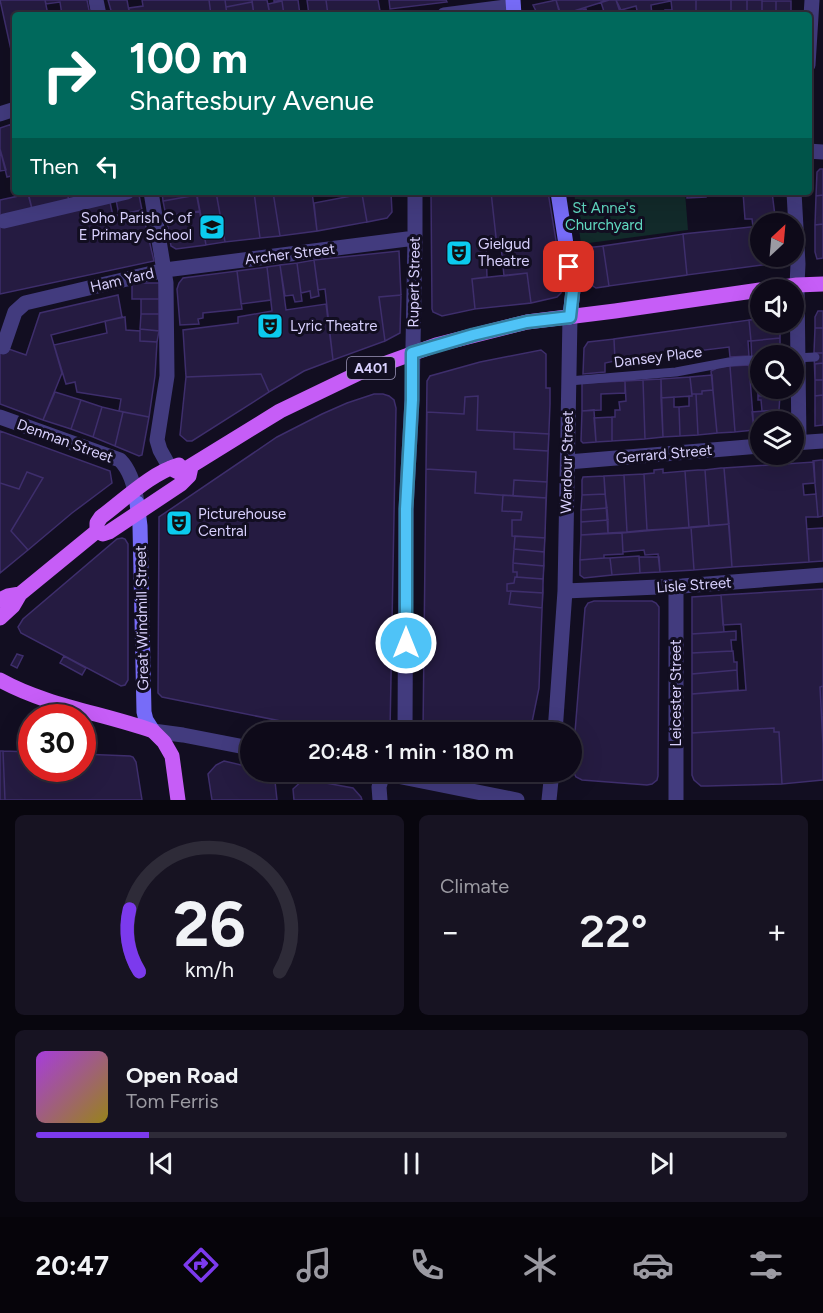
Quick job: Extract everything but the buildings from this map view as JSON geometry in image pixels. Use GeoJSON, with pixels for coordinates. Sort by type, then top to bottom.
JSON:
{"type":"FeatureCollection","features":[{"type":"Feature","properties":{"kind":"main road","name":"A401"},"geometry":{"type":"LineString","coordinates":[[804,285],[823,284]]}},
{"type":"Feature","properties":{"kind":"main road","name":"A401"},"geometry":{"type":"LineString","coordinates":[[97,531],[100,517],[186,479],[191,467],[280,411],[359,373],[412,353],[527,322],[750,292]]}},
{"type":"Feature","properties":{"kind":"main road","name":"A401"},"geometry":{"type":"LineString","coordinates":[[97,531],[104,534],[109,532],[170,468],[180,465],[191,467]]}},
{"type":"Feature","properties":{"kind":"main road","name":"A401"},"geometry":{"type":"LineString","coordinates":[[0,600],[20,594],[97,531]]}},
{"type":"Feature","properties":{"kind":"main road"},"geometry":{"type":"LineString","coordinates":[[0,618],[13,606],[20,594]]}},
{"type":"Feature","properties":{"kind":"main road"},"geometry":{"type":"LineString","coordinates":[[0,680],[43,699],[153,731],[164,742],[172,756],[178,800]]}},
{"type":"Feature","properties":{"kind":"street"},"geometry":{"type":"LineString","coordinates":[[812,0],[814,31]]}},
{"type":"Feature","properties":{"kind":"street"},"geometry":{"type":"LineString","coordinates":[[470,12],[514,7]]}},
{"type":"Feature","properties":{"kind":"street"},"geometry":{"type":"LineString","coordinates":[[4,221],[115,195]]}},
{"type":"Feature","properties":{"kind":"street"},"geometry":{"type":"LineString","coordinates":[[152,195],[166,282],[167,376],[158,441],[160,450],[170,468]]}},
{"type":"Feature","properties":{"kind":"street","name":"Rupert Street"},"geometry":{"type":"LineString","coordinates":[[405,722],[406,509],[412,400],[415,195]]}},
{"type":"Feature","properties":{"kind":"street","name":"Wardour Street"},"geometry":{"type":"LineString","coordinates":[[556,722],[564,621],[570,317],[573,290],[558,195]]}},
{"type":"Feature","properties":{"kind":"street"},"geometry":{"type":"LineString","coordinates":[[794,195],[798,264],[797,279]]}},
{"type":"Feature","properties":{"kind":"street","name":"Archer Street"},"geometry":{"type":"LineString","coordinates":[[165,270],[415,238]]}},
{"type":"Feature","properties":{"kind":"street","name":"Ham Yard"},"geometry":{"type":"LineString","coordinates":[[3,347],[15,312],[25,303],[165,270]]}},
{"type":"Feature","properties":{"kind":"street","name":"Denman Street"},"geometry":{"type":"LineString","coordinates":[[0,417],[120,460],[127,470],[137,502]]}},
{"type":"Feature","properties":{"kind":"street"},"geometry":{"type":"LineString","coordinates":[[804,442],[823,441]]}},
{"type":"Feature","properties":{"kind":"street","name":"Gerrard Street"},"geometry":{"type":"LineString","coordinates":[[568,462],[750,447]]}},
{"type":"Feature","properties":{"kind":"street","name":"Great Windmill Street"},"geometry":{"type":"LineString","coordinates":[[137,502],[140,526],[144,712],[153,731]]}},
{"type":"Feature","properties":{"kind":"street","name":"Lisle Street"},"geometry":{"type":"LineString","coordinates":[[565,591],[676,586],[823,575]]}},
{"type":"Feature","properties":{"kind":"street","name":"Leicester Street"},"geometry":{"type":"LineString","coordinates":[[676,586],[676,800]]}},
{"type":"Feature","properties":{"kind":"street"},"geometry":{"type":"LineString","coordinates":[[153,731],[240,746]]}},
{"type":"Feature","properties":{"kind":"street"},"geometry":{"type":"LineString","coordinates":[[378,782],[380,800]]}},
{"type":"Feature","properties":{"kind":"street"},"geometry":{"type":"LineString","coordinates":[[440,782],[518,800]]}},
{"type":"Feature","properties":{"kind":"street"},"geometry":{"type":"LineString","coordinates":[[549,800],[551,782]]}},
{"type":"Feature","properties":{"kind":"lane"},"geometry":{"type":"LineString","coordinates":[[804,358],[815,357]]}},
{"type":"Feature","properties":{"kind":"lane","name":"Dansey Place"},"geometry":{"type":"LineString","coordinates":[[569,381],[676,372],[750,360]]}},
{"type":"Feature","properties":{"kind":"green space","name":"St Anne's Churchyard"},"geometry":{"type":"Polygon","coordinates":[[[574,195],[685,195],[688,230],[581,244],[574,195]]]}},
{"type":"Feature","properties":{"kind":"place","name":"Soho Parish C of E Primary School"},"geometry":{"type":"Point","coordinates":[212,227]}},
{"type":"Feature","properties":{"kind":"place","name":"Gielgud Theatre"},"geometry":{"type":"Point","coordinates":[459,253]}},
{"type":"Feature","properties":{"kind":"place","name":"Lyric Theatre"},"geometry":{"type":"Point","coordinates":[270,326]}},
{"type":"Feature","properties":{"kind":"place","name":"Picturehouse Central"},"geometry":{"type":"Point","coordinates":[179,523]}},
{"type":"Feature","properties":{"kind":"route"},"geometry":{"type":"LineString","coordinates":[[406,643],[406,509],[412,400],[412,353],[527,322],[570,317],[573,290],[569,267]]}}]}
